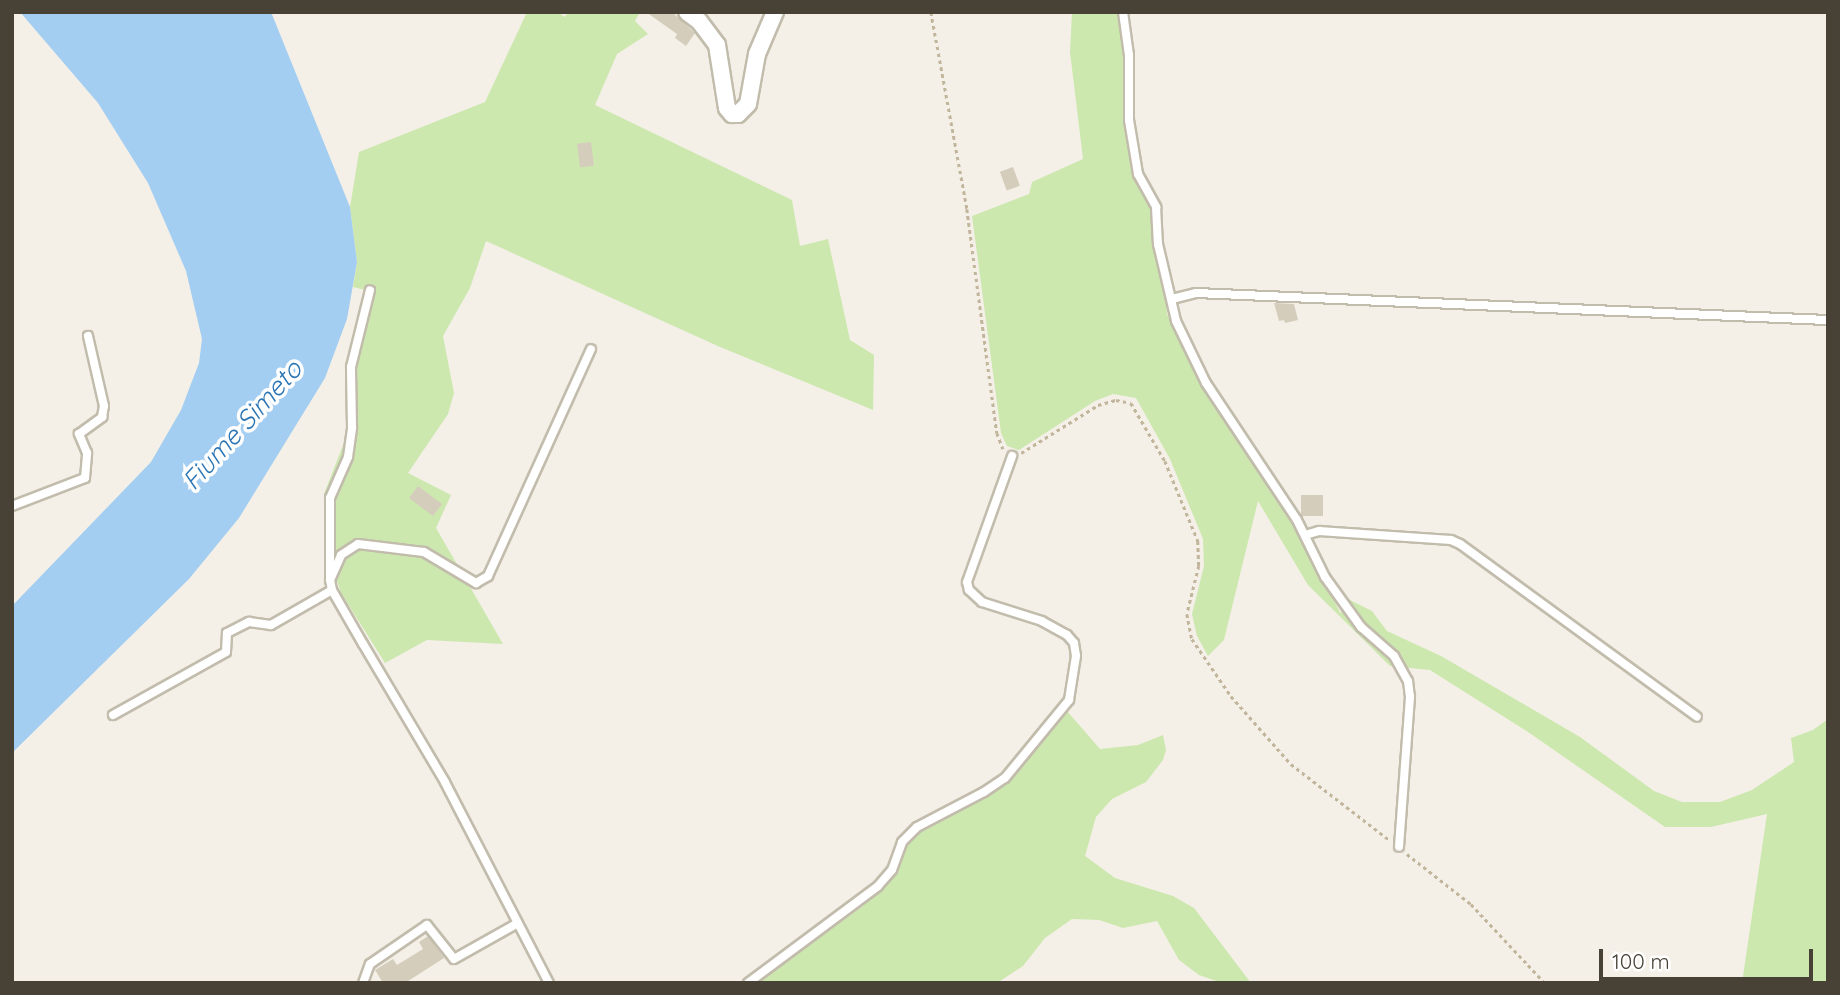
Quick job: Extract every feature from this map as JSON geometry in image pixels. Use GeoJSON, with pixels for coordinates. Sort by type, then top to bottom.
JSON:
{"type":"FeatureCollection","features":[{"type":"Feature","properties":{"kind":"street"},"geometry":{"type":"LineString","coordinates":[[687,12],[699,21],[717,46],[727,108],[732,114],[738,114],[748,104],[757,54],[775,12]]}},
{"type":"Feature","properties":{"kind":"lane"},"geometry":{"type":"LineString","coordinates":[[1123,12],[1129,55],[1129,120],[1138,174],[1156,206],[1158,244],[1176,321],[1206,383],[1305,535],[1338,597],[1361,627],[1394,656],[1408,681],[1410,697],[1399,847]]}},
{"type":"Feature","properties":{"kind":"lane"},"geometry":{"type":"LineString","coordinates":[[370,290],[351,367],[352,427],[348,457],[330,498],[332,590],[445,782],[549,983]]}},
{"type":"Feature","properties":{"kind":"lane"},"geometry":{"type":"LineString","coordinates":[[1172,299],[1196,293],[1828,320]]}},
{"type":"Feature","properties":{"kind":"lane"},"geometry":{"type":"LineString","coordinates":[[12,506],[85,478],[87,453],[79,434],[102,417],[104,406],[88,336]]}},
{"type":"Feature","properties":{"kind":"lane"},"geometry":{"type":"LineString","coordinates":[[330,580],[341,555],[358,544],[424,552],[476,583],[488,576],[592,349]]}},
{"type":"Feature","properties":{"kind":"lane"},"geometry":{"type":"LineString","coordinates":[[748,983],[878,886],[892,870],[902,842],[917,827],[1005,778],[1069,700],[1076,656],[1074,643],[1067,635],[1042,621],[982,602],[968,590],[967,582],[1012,456]]}},
{"type":"Feature","properties":{"kind":"lane"},"geometry":{"type":"LineString","coordinates":[[1305,535],[1320,531],[1451,540],[1460,544],[1697,718]]}},
{"type":"Feature","properties":{"kind":"lane"},"geometry":{"type":"LineString","coordinates":[[113,715],[226,652],[227,633],[249,622],[271,625],[332,590]]}},
{"type":"Feature","properties":{"kind":"lane"},"geometry":{"type":"LineString","coordinates":[[363,983],[370,964],[427,925],[454,959],[518,923]]}},
{"type":"Feature","properties":{"kind":"path"},"geometry":{"type":"LineString","coordinates":[[931,12],[967,209],[1000,446],[1012,456],[1019,454],[1098,405],[1115,400],[1131,403],[1165,461],[1198,541],[1199,566],[1187,614],[1192,639],[1231,696],[1291,764],[1471,904],[1545,983]]}},
{"type":"Feature","properties":{"kind":"path"},"geometry":{"type":"LineString","coordinates":[[12,153],[12,172]]}},
{"type":"Feature","properties":{"kind":"green space"},"geometry":{"type":"Polygon","coordinates":[[[527,12],[557,12],[565,17],[568,12],[640,12],[635,21],[648,34],[617,54],[595,105],[792,200],[800,246],[828,239],[850,340],[874,355],[873,410],[720,347],[486,241],[470,288],[443,336],[454,393],[448,414],[408,473],[451,495],[436,528],[503,644],[427,640],[385,663],[341,593],[336,578],[326,584],[324,494],[347,435],[347,364],[365,290],[353,287],[357,262],[350,207],[359,152],[485,102],[527,12]]]}},
{"type":"Feature","properties":{"kind":"green space"},"geometry":{"type":"Polygon","coordinates":[[[1072,12],[1119,12],[1125,55],[1124,123],[1135,174],[1156,220],[1154,247],[1165,288],[1167,314],[1201,383],[1298,532],[1341,614],[1342,596],[1372,611],[1387,631],[1441,656],[1580,737],[1654,791],[1682,802],[1720,802],[1752,790],[1794,762],[1791,738],[1813,730],[1828,719],[1828,983],[1742,983],[1767,814],[1711,827],[1665,827],[1528,732],[1430,670],[1390,666],[1308,585],[1258,501],[1224,640],[1208,656],[1197,636],[1192,614],[1204,566],[1203,539],[1170,459],[1136,398],[1113,394],[1095,401],[1019,450],[1007,446],[1001,433],[972,216],[1029,194],[1032,182],[1083,159],[1070,52],[1072,12]]]}},
{"type":"Feature","properties":{"kind":"green space"},"geometry":{"type":"Polygon","coordinates":[[[1067,711],[1100,749],[1138,745],[1163,735],[1166,750],[1163,760],[1146,782],[1112,799],[1096,817],[1085,856],[1115,878],[1173,896],[1194,908],[1251,983],[1222,983],[1199,975],[1179,960],[1157,921],[1123,928],[1099,920],[1072,919],[1045,938],[1023,966],[997,983],[757,983],[863,906],[890,880],[911,837],[1007,781],[1067,711]]]}},
{"type":"Feature","properties":{"kind":"water","name":"Fiume Simeto"},"geometry":{"type":"Polygon","coordinates":[[[20,12],[271,12],[350,207],[357,262],[347,319],[325,378],[239,518],[189,579],[12,753],[12,606],[151,462],[181,410],[199,363],[202,339],[186,271],[148,183],[98,103],[20,12]]]}},
{"type":"Feature","properties":{"kind":"building"},"geometry":{"type":"Polygon","coordinates":[[[646,12],[672,12],[695,33],[686,46],[675,38],[677,34],[646,12]]]}},
{"type":"Feature","properties":{"kind":"building"},"geometry":{"type":"Polygon","coordinates":[[[591,142],[594,166],[580,168],[577,144],[591,142]]]}},
{"type":"Feature","properties":{"kind":"building"},"geometry":{"type":"Polygon","coordinates":[[[1013,167],[1020,186],[1007,191],[1000,172],[1013,167]]]}},
{"type":"Feature","properties":{"kind":"building"},"geometry":{"type":"Polygon","coordinates":[[[1274,303],[1294,304],[1298,320],[1285,323],[1284,320],[1279,321],[1274,303]]]}},
{"type":"Feature","properties":{"kind":"building"},"geometry":{"type":"Polygon","coordinates":[[[418,486],[442,504],[433,516],[409,498],[418,486]]]}},
{"type":"Feature","properties":{"kind":"building"},"geometry":{"type":"Polygon","coordinates":[[[1301,495],[1323,495],[1323,516],[1301,516],[1301,495]]]}},
{"type":"Feature","properties":{"kind":"building"},"geometry":{"type":"Polygon","coordinates":[[[428,936],[444,958],[405,983],[383,983],[375,970],[393,959],[397,965],[423,949],[419,942],[428,936]]]}}]}
